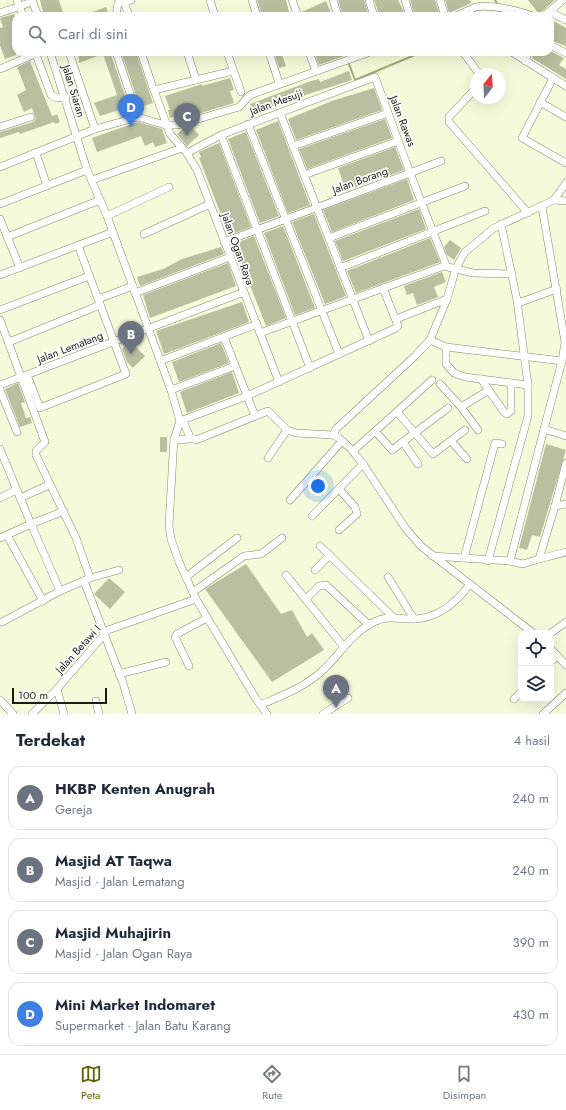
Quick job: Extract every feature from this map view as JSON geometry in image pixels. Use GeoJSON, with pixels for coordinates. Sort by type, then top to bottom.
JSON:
{"type":"FeatureCollection","features":[{"type":"Feature","properties":{"kind":"street"},"geometry":{"type":"LineString","coordinates":[[210,0],[213,12]]}},
{"type":"Feature","properties":{"kind":"street"},"geometry":{"type":"LineString","coordinates":[[252,0],[256,12]]}},
{"type":"Feature","properties":{"kind":"street"},"geometry":{"type":"LineString","coordinates":[[292,0],[296,12]]}},
{"type":"Feature","properties":{"kind":"street"},"geometry":{"type":"LineString","coordinates":[[333,0],[337,12]]}},
{"type":"Feature","properties":{"kind":"street"},"geometry":{"type":"LineString","coordinates":[[369,0],[373,12]]}},
{"type":"Feature","properties":{"kind":"street"},"geometry":{"type":"LineString","coordinates":[[405,0],[409,12]]}},
{"type":"Feature","properties":{"kind":"street"},"geometry":{"type":"LineString","coordinates":[[440,0],[444,12]]}},
{"type":"Feature","properties":{"kind":"street"},"geometry":{"type":"LineString","coordinates":[[549,12],[563,0]]}},
{"type":"Feature","properties":{"kind":"street"},"geometry":{"type":"LineString","coordinates":[[0,13],[18,3],[32,1],[36,12]]}},
{"type":"Feature","properties":{"kind":"street"},"geometry":{"type":"LineString","coordinates":[[118,12],[122,1]]}},
{"type":"Feature","properties":{"kind":"street"},"geometry":{"type":"LineString","coordinates":[[122,1],[127,12]]}},
{"type":"Feature","properties":{"kind":"street"},"geometry":{"type":"LineString","coordinates":[[463,12],[476,4],[506,12],[524,12]]}},
{"type":"Feature","properties":{"kind":"street"},"geometry":{"type":"LineString","coordinates":[[554,16],[566,20]]}},
{"type":"Feature","properties":{"kind":"street"},"geometry":{"type":"LineString","coordinates":[[554,47],[566,53]]}},
{"type":"Feature","properties":{"kind":"street"},"geometry":{"type":"LineString","coordinates":[[0,69],[28,56]]}},
{"type":"Feature","properties":{"kind":"street"},"geometry":{"type":"LineString","coordinates":[[37,56],[51,95],[57,98],[66,97]]}},
{"type":"Feature","properties":{"kind":"street","name":"Jalan Siaran"},"geometry":{"type":"LineString","coordinates":[[51,56],[66,97],[76,136],[88,170],[113,232],[181,421],[191,439]]}},
{"type":"Feature","properties":{"kind":"street"},"geometry":{"type":"LineString","coordinates":[[70,56],[95,129]]}},
{"type":"Feature","properties":{"kind":"street"},"geometry":{"type":"LineString","coordinates":[[117,56],[138,117]]}},
{"type":"Feature","properties":{"kind":"street"},"geometry":{"type":"LineString","coordinates":[[142,56],[153,88]]}},
{"type":"Feature","properties":{"kind":"street"},"geometry":{"type":"LineString","coordinates":[[188,56],[196,80],[233,71]]}},
{"type":"Feature","properties":{"kind":"street"},"geometry":{"type":"LineString","coordinates":[[228,56],[240,92]]}},
{"type":"Feature","properties":{"kind":"street"},"geometry":{"type":"LineString","coordinates":[[270,56],[279,83]]}},
{"type":"Feature","properties":{"kind":"street"},"geometry":{"type":"LineString","coordinates":[[311,56],[316,71]]}},
{"type":"Feature","properties":{"kind":"street"},"geometry":{"type":"LineString","coordinates":[[351,56],[352,60]]}},
{"type":"Feature","properties":{"kind":"street"},"geometry":{"type":"LineString","coordinates":[[0,168],[76,136],[138,117],[165,125],[178,125],[239,107],[250,95],[279,83],[361,56]]}},
{"type":"Feature","properties":{"kind":"street"},"geometry":{"type":"LineString","coordinates":[[466,56],[475,68]]}},
{"type":"Feature","properties":{"kind":"street"},"geometry":{"type":"LineString","coordinates":[[517,56],[566,86]]}},
{"type":"Feature","properties":{"kind":"street"},"geometry":{"type":"LineString","coordinates":[[524,61],[526,56]]}},
{"type":"Feature","properties":{"kind":"street","name":"Jalan Mesuji"},"geometry":{"type":"LineString","coordinates":[[92,180],[185,150],[248,124],[374,77]]}},
{"type":"Feature","properties":{"kind":"street","name":"Jalan Rawas"},"geometry":{"type":"LineString","coordinates":[[374,77],[410,173]]}},
{"type":"Feature","properties":{"kind":"street"},"geometry":{"type":"LineString","coordinates":[[553,78],[524,132],[522,139],[566,163]]}},
{"type":"Feature","properties":{"kind":"street","name":"Jalan Ogan Raya"},"geometry":{"type":"LineString","coordinates":[[147,328],[244,292],[197,170],[185,150],[170,134],[165,125],[154,90],[196,80]]}},
{"type":"Feature","properties":{"kind":"street"},"geometry":{"type":"LineString","coordinates":[[470,95],[449,118],[449,122],[528,213]]}},
{"type":"Feature","properties":{"kind":"street"},"geometry":{"type":"LineString","coordinates":[[540,102],[566,117]]}},
{"type":"Feature","properties":{"kind":"street"},"geometry":{"type":"LineString","coordinates":[[280,113],[369,341]]}},
{"type":"Feature","properties":{"kind":"street"},"geometry":{"type":"LineString","coordinates":[[293,146],[388,113]]}},
{"type":"Feature","properties":{"kind":"street"},"geometry":{"type":"LineString","coordinates":[[0,127],[31,117]]}},
{"type":"Feature","properties":{"kind":"street"},"geometry":{"type":"LineString","coordinates":[[248,124],[339,354]]}},
{"type":"Feature","properties":{"kind":"street"},"geometry":{"type":"LineString","coordinates":[[221,135],[292,322],[294,331],[310,368]]}},
{"type":"Feature","properties":{"kind":"street"},"geometry":{"type":"LineString","coordinates":[[304,175],[398,141]]}},
{"type":"Feature","properties":{"kind":"street"},"geometry":{"type":"LineString","coordinates":[[36,153],[47,186]]}},
{"type":"Feature","properties":{"kind":"street","name":"Jalan Borang"},"geometry":{"type":"LineString","coordinates":[[224,242],[441,161]]}},
{"type":"Feature","properties":{"kind":"street"},"geometry":{"type":"LineString","coordinates":[[0,204],[88,170]]}},
{"type":"Feature","properties":{"kind":"street"},"geometry":{"type":"LineString","coordinates":[[410,173],[446,265]]}},
{"type":"Feature","properties":{"kind":"street"},"geometry":{"type":"LineString","coordinates":[[333,435],[336,429],[415,356],[430,340],[447,299],[456,268],[468,248],[501,224],[542,207],[554,200],[566,183]]}},
{"type":"Feature","properties":{"kind":"street"},"geometry":{"type":"LineString","coordinates":[[329,238],[465,186]]}},
{"type":"Feature","properties":{"kind":"street"},"geometry":{"type":"LineString","coordinates":[[107,216],[169,187]]}},
{"type":"Feature","properties":{"kind":"street"},"geometry":{"type":"LineString","coordinates":[[7,237],[100,200]]}},
{"type":"Feature","properties":{"kind":"street"},"geometry":{"type":"LineString","coordinates":[[554,200],[566,201]]}},
{"type":"Feature","properties":{"kind":"street"},"geometry":{"type":"LineString","coordinates":[[144,234],[210,204]]}},
{"type":"Feature","properties":{"kind":"street"},"geometry":{"type":"LineString","coordinates":[[510,561],[562,361],[564,334],[542,207]]}},
{"type":"Feature","properties":{"kind":"street"},"geometry":{"type":"LineString","coordinates":[[340,268],[485,211]]}},
{"type":"Feature","properties":{"kind":"street"},"geometry":{"type":"LineString","coordinates":[[0,219],[20,268]]}},
{"type":"Feature","properties":{"kind":"street"},"geometry":{"type":"LineString","coordinates":[[488,561],[528,418],[528,385],[518,303],[501,224]]}},
{"type":"Feature","properties":{"kind":"street"},"geometry":{"type":"LineString","coordinates":[[0,275],[113,232]]}},
{"type":"Feature","properties":{"kind":"street"},"geometry":{"type":"LineString","coordinates":[[33,400],[40,408],[125,374],[78,245]]}},
{"type":"Feature","properties":{"kind":"street"},"geometry":{"type":"LineString","coordinates":[[9,342],[99,302],[230,257]]}},
{"type":"Feature","properties":{"kind":"street"},"geometry":{"type":"LineString","coordinates":[[260,333],[446,265],[478,273],[512,274]]}},
{"type":"Feature","properties":{"kind":"street"},"geometry":{"type":"LineString","coordinates":[[0,310],[89,276]]}},
{"type":"Feature","properties":{"kind":"street"},"geometry":{"type":"LineString","coordinates":[[267,714],[260,705],[196,599],[175,551],[169,526],[174,440],[181,421],[247,396],[397,327],[396,319],[383,288]]}},
{"type":"Feature","properties":{"kind":"street"},"geometry":{"type":"LineString","coordinates":[[518,303],[557,289]]}},
{"type":"Feature","properties":{"kind":"street"},"geometry":{"type":"LineString","coordinates":[[244,292],[279,382]]}},
{"type":"Feature","properties":{"kind":"street"},"geometry":{"type":"LineString","coordinates":[[396,319],[447,299]]}},
{"type":"Feature","properties":{"kind":"street"},"geometry":{"type":"LineString","coordinates":[[0,320],[25,376],[45,442],[36,452],[36,455],[49,485],[76,538],[87,580],[119,674],[130,713]]}},
{"type":"Feature","properties":{"kind":"street"},"geometry":{"type":"LineString","coordinates":[[160,361],[257,324]]}},
{"type":"Feature","properties":{"kind":"street","name":"Jalan Lematang"},"geometry":{"type":"LineString","coordinates":[[0,385],[147,328]]}},
{"type":"Feature","properties":{"kind":"street"},"geometry":{"type":"LineString","coordinates":[[224,337],[255,416]]}},
{"type":"Feature","properties":{"kind":"street"},"geometry":{"type":"LineString","coordinates":[[430,340],[446,347],[562,361]]}},
{"type":"Feature","properties":{"kind":"street"},"geometry":{"type":"LineString","coordinates":[[446,347],[445,362],[451,370],[460,376],[528,385]]}},
{"type":"Feature","properties":{"kind":"street"},"geometry":{"type":"LineString","coordinates":[[171,390],[235,366]]}},
{"type":"Feature","properties":{"kind":"street"},"geometry":{"type":"LineString","coordinates":[[481,379],[504,412],[509,414],[511,411],[511,383]]}},
{"type":"Feature","properties":{"kind":"street"},"geometry":{"type":"LineString","coordinates":[[353,451],[432,380]]}},
{"type":"Feature","properties":{"kind":"street"},"geometry":{"type":"LineString","coordinates":[[440,384],[461,407],[478,430]]}},
{"type":"Feature","properties":{"kind":"street"},"geometry":{"type":"LineString","coordinates":[[0,390],[17,432]]}},
{"type":"Feature","properties":{"kind":"street"},"geometry":{"type":"LineString","coordinates":[[461,407],[489,390]]}},
{"type":"Feature","properties":{"kind":"street"},"geometry":{"type":"LineString","coordinates":[[375,432],[391,450],[448,408]]}},
{"type":"Feature","properties":{"kind":"street"},"geometry":{"type":"LineString","coordinates":[[174,440],[200,438],[268,411],[287,430],[296,433],[333,435],[353,451],[410,534],[432,556],[529,630]]}},
{"type":"Feature","properties":{"kind":"street"},"geometry":{"type":"LineString","coordinates":[[397,412],[433,454],[465,430]]}},
{"type":"Feature","properties":{"kind":"street"},"geometry":{"type":"LineString","coordinates":[[544,429],[566,436]]}},
{"type":"Feature","properties":{"kind":"street"},"geometry":{"type":"LineString","coordinates":[[268,458],[287,430]]}},
{"type":"Feature","properties":{"kind":"street"},"geometry":{"type":"LineString","coordinates":[[290,500],[342,441]]}},
{"type":"Feature","properties":{"kind":"street"},"geometry":{"type":"LineString","coordinates":[[451,441],[467,458]]}},
{"type":"Feature","properties":{"kind":"street"},"geometry":{"type":"LineString","coordinates":[[402,442],[418,464]]}},
{"type":"Feature","properties":{"kind":"street"},"geometry":{"type":"LineString","coordinates":[[464,558],[495,443],[502,444]]}},
{"type":"Feature","properties":{"kind":"street"},"geometry":{"type":"LineString","coordinates":[[0,449],[16,490],[60,591]]}},
{"type":"Feature","properties":{"kind":"street"},"geometry":{"type":"LineString","coordinates":[[312,516],[363,464]]}},
{"type":"Feature","properties":{"kind":"street"},"geometry":{"type":"LineString","coordinates":[[539,559],[566,467]]}},
{"type":"Feature","properties":{"kind":"street"},"geometry":{"type":"LineString","coordinates":[[20,498],[49,485]]}},
{"type":"Feature","properties":{"kind":"street"},"geometry":{"type":"LineString","coordinates":[[338,530],[357,514],[355,507],[339,489]]}},
{"type":"Feature","properties":{"kind":"street"},"geometry":{"type":"LineString","coordinates":[[0,498],[16,490]]}},
{"type":"Feature","properties":{"kind":"street"},"geometry":{"type":"LineString","coordinates":[[555,506],[566,504]]}},
{"type":"Feature","properties":{"kind":"street"},"geometry":{"type":"LineString","coordinates":[[43,601],[3,536],[64,512]]}},
{"type":"Feature","properties":{"kind":"street"},"geometry":{"type":"LineString","coordinates":[[186,577],[237,538]]}},
{"type":"Feature","properties":{"kind":"street"},"geometry":{"type":"LineString","coordinates":[[193,592],[244,556],[261,554],[282,538]]}},
{"type":"Feature","properties":{"kind":"street"},"geometry":{"type":"LineString","coordinates":[[320,546],[393,618]]}},
{"type":"Feature","properties":{"kind":"street"},"geometry":{"type":"LineString","coordinates":[[432,556],[488,561],[510,561],[524,564],[566,552]]}},
{"type":"Feature","properties":{"kind":"street"},"geometry":{"type":"LineString","coordinates":[[315,570],[330,555]]}},
{"type":"Feature","properties":{"kind":"street"},"geometry":{"type":"LineString","coordinates":[[2,622],[60,591],[87,580],[119,570]]}},
{"type":"Feature","properties":{"kind":"street"},"geometry":{"type":"LineString","coordinates":[[286,575],[344,647]]}},
{"type":"Feature","properties":{"kind":"street"},"geometry":{"type":"LineString","coordinates":[[388,577],[414,619]]}},
{"type":"Feature","properties":{"kind":"street"},"geometry":{"type":"LineString","coordinates":[[260,705],[302,686],[313,679],[368,625],[380,619],[414,619],[432,615],[451,606],[470,584]]}},
{"type":"Feature","properties":{"kind":"street"},"geometry":{"type":"LineString","coordinates":[[306,599],[319,586],[326,585],[368,625]]}},
{"type":"Feature","properties":{"kind":"street","name":"Jalan Betawi I"},"geometry":{"type":"LineString","coordinates":[[32,714],[57,689],[104,633],[112,628],[196,599]]}},
{"type":"Feature","properties":{"kind":"street"},"geometry":{"type":"LineString","coordinates":[[189,666],[175,637],[177,634],[208,618]]}},
{"type":"Feature","properties":{"kind":"street"},"geometry":{"type":"LineString","coordinates":[[554,631],[566,622]]}},
{"type":"Feature","properties":{"kind":"street"},"geometry":{"type":"LineString","coordinates":[[554,652],[566,665]]}},
{"type":"Feature","properties":{"kind":"street"},"geometry":{"type":"LineString","coordinates":[[554,659],[557,656]]}},
{"type":"Feature","properties":{"kind":"street"},"geometry":{"type":"LineString","coordinates":[[119,674],[166,662]]}},
{"type":"Feature","properties":{"kind":"street"},"geometry":{"type":"LineString","coordinates":[[57,689],[64,714]]}},
{"type":"Feature","properties":{"kind":"street"},"geometry":{"type":"LineString","coordinates":[[543,714],[566,693]]}},
{"type":"Feature","properties":{"kind":"street"},"geometry":{"type":"LineString","coordinates":[[514,699],[518,695]]}},
{"type":"Feature","properties":{"kind":"street"},"geometry":{"type":"LineString","coordinates":[[323,714],[348,698]]}},
{"type":"Feature","properties":{"kind":"street"},"geometry":{"type":"LineString","coordinates":[[0,700],[13,714]]}},
{"type":"Feature","properties":{"kind":"street"},"geometry":{"type":"LineString","coordinates":[[96,701],[99,714]]}},
{"type":"Feature","properties":{"kind":"building"},"geometry":{"type":"Polygon","coordinates":[[[40,0],[59,0],[63,12],[43,12],[40,0]]]}},
{"type":"Feature","properties":{"kind":"building"},"geometry":{"type":"Polygon","coordinates":[[[257,0],[286,0],[289,12],[261,12],[257,0]]]}},
{"type":"Feature","properties":{"kind":"building"},"geometry":{"type":"Polygon","coordinates":[[[338,0],[364,0],[368,12],[342,12],[338,0]]]}},
{"type":"Feature","properties":{"kind":"building"},"geometry":{"type":"Polygon","coordinates":[[[374,0],[398,0],[404,12],[378,12],[374,0]]]}},
{"type":"Feature","properties":{"kind":"building"},"geometry":{"type":"Polygon","coordinates":[[[410,0],[435,0],[439,12],[414,12],[410,0]]]}},
{"type":"Feature","properties":{"kind":"building"},"geometry":{"type":"Polygon","coordinates":[[[445,0],[470,0],[471,3],[449,12],[445,0]]]}},
{"type":"Feature","properties":{"kind":"building"},"geometry":{"type":"Polygon","coordinates":[[[528,0],[555,0],[541,12],[537,12],[528,0]]]}},
{"type":"Feature","properties":{"kind":"building"},"geometry":{"type":"Polygon","coordinates":[[[326,1],[330,12],[302,12],[326,1]]]}},
{"type":"Feature","properties":{"kind":"building"},"geometry":{"type":"Polygon","coordinates":[[[106,7],[108,12],[93,12],[106,7]]]}},
{"type":"Feature","properties":{"kind":"building"},"geometry":{"type":"Polygon","coordinates":[[[12,15],[12,56],[13,56],[5,59],[0,45],[0,28],[3,27],[0,18],[12,15]]]}},
{"type":"Feature","properties":{"kind":"building"},"geometry":{"type":"Polygon","coordinates":[[[554,21],[566,28],[566,46],[554,42],[554,21]]]}},
{"type":"Feature","properties":{"kind":"building"},"geometry":{"type":"Polygon","coordinates":[[[554,53],[564,58],[559,65],[566,69],[566,79],[532,58],[533,56],[554,56],[554,53]]]}},
{"type":"Feature","properties":{"kind":"building"},"geometry":{"type":"Polygon","coordinates":[[[78,56],[98,56],[79,63],[78,56]]]}},
{"type":"Feature","properties":{"kind":"building"},"geometry":{"type":"Polygon","coordinates":[[[104,56],[111,56],[126,98],[120,100],[122,109],[100,116],[94,103],[117,95],[104,56]]]}},
{"type":"Feature","properties":{"kind":"building"},"geometry":{"type":"Polygon","coordinates":[[[122,56],[137,56],[153,103],[140,107],[122,56]]]}},
{"type":"Feature","properties":{"kind":"building"},"geometry":{"type":"Polygon","coordinates":[[[275,56],[282,56],[286,66],[279,68],[275,56]]]}},
{"type":"Feature","properties":{"kind":"building"},"geometry":{"type":"Polygon","coordinates":[[[316,56],[344,56],[319,65],[316,56]]]}},
{"type":"Feature","properties":{"kind":"building"},"geometry":{"type":"Polygon","coordinates":[[[30,61],[52,116],[57,114],[60,122],[55,124],[54,122],[20,134],[19,132],[0,138],[0,132],[33,122],[36,119],[32,108],[24,112],[17,95],[26,90],[17,67],[30,61]]]}},
{"type":"Feature","properties":{"kind":"building"},"geometry":{"type":"Polygon","coordinates":[[[349,71],[352,80],[262,109],[263,111],[254,114],[250,104],[311,81],[319,79],[320,82],[349,71]]]}},
{"type":"Feature","properties":{"kind":"building"},"geometry":{"type":"Polygon","coordinates":[[[230,78],[234,90],[230,91],[234,103],[185,118],[183,114],[170,118],[168,110],[170,110],[165,96],[202,84],[202,86],[230,78]]]}},
{"type":"Feature","properties":{"kind":"building"},"geometry":{"type":"Polygon","coordinates":[[[374,88],[382,110],[296,140],[288,119],[332,101],[374,88]]]}},
{"type":"Feature","properties":{"kind":"building"},"geometry":{"type":"Polygon","coordinates":[[[385,119],[392,138],[307,169],[299,149],[385,119]]]}},
{"type":"Feature","properties":{"kind":"building"},"geometry":{"type":"Polygon","coordinates":[[[278,121],[310,205],[288,213],[256,130],[278,121]]]}},
{"type":"Feature","properties":{"kind":"building"},"geometry":{"type":"Polygon","coordinates":[[[138,122],[162,129],[167,143],[155,147],[153,142],[145,146],[141,136],[97,152],[92,138],[138,122]]]}},
{"type":"Feature","properties":{"kind":"building"},"geometry":{"type":"Polygon","coordinates":[[[191,126],[199,135],[187,146],[177,134],[184,128],[191,126]]]}},
{"type":"Feature","properties":{"kind":"building"},"geometry":{"type":"Polygon","coordinates":[[[246,132],[279,216],[260,223],[228,139],[246,132]]]}},
{"type":"Feature","properties":{"kind":"building"},"geometry":{"type":"Polygon","coordinates":[[[219,143],[251,227],[229,235],[199,158],[201,157],[199,152],[219,143]]]}},
{"type":"Feature","properties":{"kind":"building"},"geometry":{"type":"Polygon","coordinates":[[[395,147],[404,170],[346,191],[338,168],[395,147]]]}},
{"type":"Feature","properties":{"kind":"building"},"geometry":{"type":"Polygon","coordinates":[[[407,179],[414,200],[332,232],[323,210],[407,179]]]}},
{"type":"Feature","properties":{"kind":"building"},"geometry":{"type":"Polygon","coordinates":[[[419,209],[426,229],[343,261],[335,241],[419,209]]]}},
{"type":"Feature","properties":{"kind":"building"},"geometry":{"type":"Polygon","coordinates":[[[314,214],[346,296],[325,304],[292,222],[314,214]]]}},
{"type":"Feature","properties":{"kind":"building"},"geometry":{"type":"Polygon","coordinates":[[[283,226],[315,308],[295,315],[264,233],[283,226]]]}},
{"type":"Feature","properties":{"kind":"building"},"geometry":{"type":"Polygon","coordinates":[[[254,236],[286,318],[266,326],[234,244],[254,236]]]}},
{"type":"Feature","properties":{"kind":"building"},"geometry":{"type":"Polygon","coordinates":[[[430,238],[440,262],[356,293],[347,271],[430,238]]]}},
{"type":"Feature","properties":{"kind":"building"},"geometry":{"type":"Polygon","coordinates":[[[450,240],[461,248],[454,260],[447,255],[444,247],[450,240]]]}},
{"type":"Feature","properties":{"kind":"building"},"geometry":{"type":"Polygon","coordinates":[[[221,247],[224,254],[140,286],[137,277],[163,269],[182,259],[221,247]]]}},
{"type":"Feature","properties":{"kind":"building"},"geometry":{"type":"Polygon","coordinates":[[[228,263],[236,286],[150,318],[143,295],[228,263]]]}},
{"type":"Feature","properties":{"kind":"building"},"geometry":{"type":"Polygon","coordinates":[[[442,272],[446,282],[434,287],[438,297],[417,305],[413,293],[407,295],[404,286],[442,272]]]}},
{"type":"Feature","properties":{"kind":"building"},"geometry":{"type":"Polygon","coordinates":[[[242,302],[249,322],[164,354],[156,331],[242,302]]]}},
{"type":"Feature","properties":{"kind":"building"},"geometry":{"type":"Polygon","coordinates":[[[130,341],[145,356],[133,368],[127,362],[122,349],[130,341]]]}},
{"type":"Feature","properties":{"kind":"building"},"geometry":{"type":"Polygon","coordinates":[[[221,343],[229,363],[179,382],[172,362],[221,343]]]}},
{"type":"Feature","properties":{"kind":"building"},"geometry":{"type":"Polygon","coordinates":[[[232,372],[239,393],[187,413],[180,392],[232,372]]]}},
{"type":"Feature","properties":{"kind":"building"},"geometry":{"type":"Polygon","coordinates":[[[18,383],[25,402],[21,403],[26,418],[30,417],[32,423],[20,427],[5,389],[18,383]]]}},
{"type":"Feature","properties":{"kind":"building"},"geometry":{"type":"Polygon","coordinates":[[[160,437],[167,437],[167,452],[160,452],[160,437]]]}},
{"type":"Feature","properties":{"kind":"building"},"geometry":{"type":"Polygon","coordinates":[[[546,444],[566,450],[540,537],[532,535],[527,550],[519,548],[546,444]]]}},
{"type":"Feature","properties":{"kind":"building"},"geometry":{"type":"Polygon","coordinates":[[[246,564],[281,614],[292,610],[307,637],[312,633],[324,650],[272,682],[205,589],[246,564]]]}},
{"type":"Feature","properties":{"kind":"building"},"geometry":{"type":"Polygon","coordinates":[[[109,578],[125,592],[110,609],[94,594],[109,578]]]}},
{"type":"Feature","properties":{"kind":"waterway"},"geometry":{"type":"LineString","coordinates":[[495,0],[498,5]]}},
{"type":"Feature","properties":{"kind":"waterway"},"geometry":{"type":"LineString","coordinates":[[349,64],[355,80],[412,56]]}},
{"type":"Feature","properties":{"kind":"place","name":"Mini Market Indomaret"},"geometry":{"type":"Point","coordinates":[131,127]}},
{"type":"Feature","properties":{"kind":"place","name":"Masjid Muhajirin"},"geometry":{"type":"Point","coordinates":[187,136]}},
{"type":"Feature","properties":{"kind":"place","name":"Masjid AT Taqwa"},"geometry":{"type":"Point","coordinates":[131,354]}},
{"type":"Feature","properties":{"kind":"place","name":"HKBP Kenten Anugrah"},"geometry":{"type":"Point","coordinates":[336,708]}}]}
